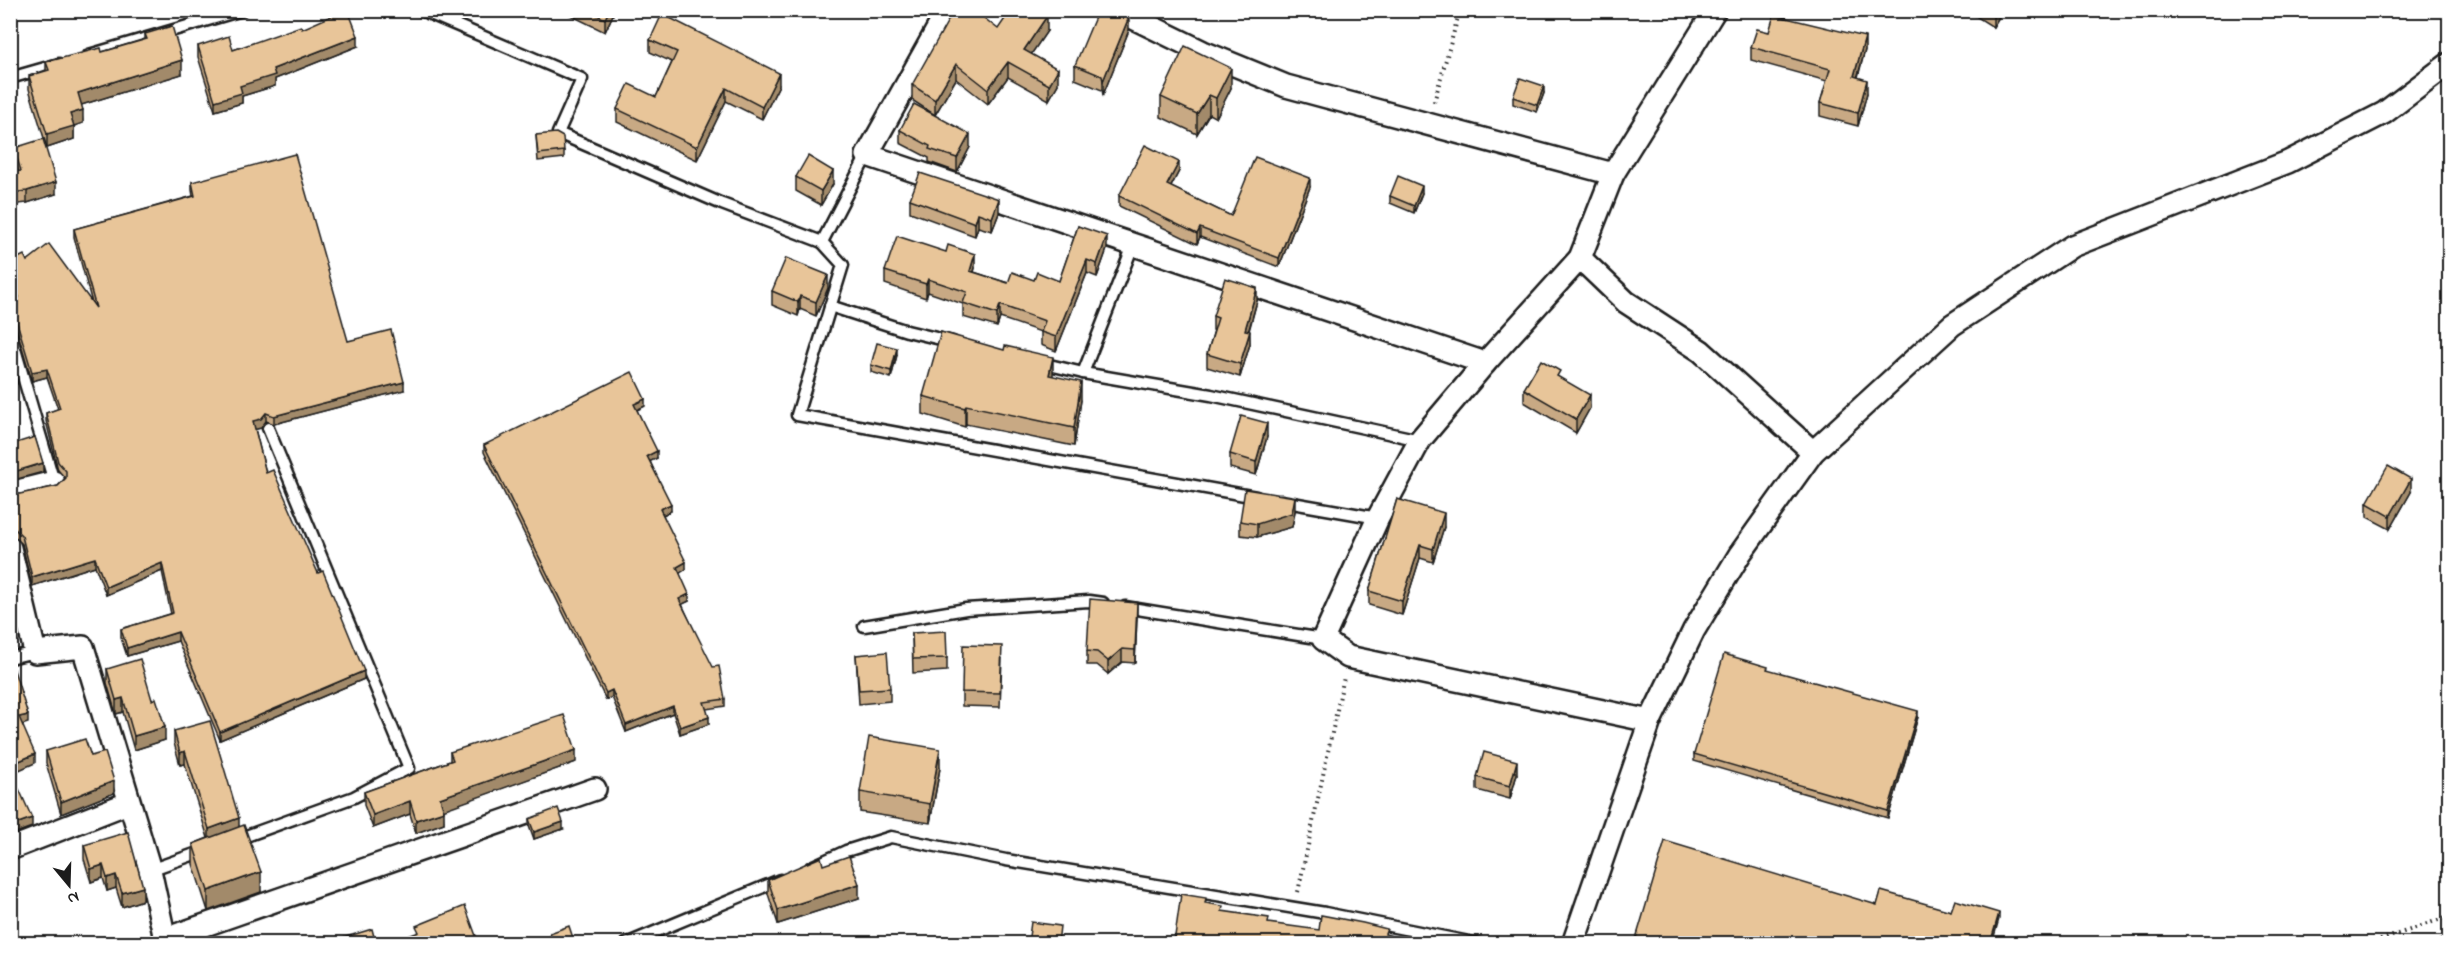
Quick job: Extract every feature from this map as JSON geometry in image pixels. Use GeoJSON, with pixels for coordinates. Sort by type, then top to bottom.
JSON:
{"type":"FeatureCollection","features":[{"type":"Feature","properties":{"kind":"street"},"geometry":{"type":"LineString","coordinates":[[948,10],[867,155],[1485,363]]}},
{"type":"Feature","properties":{"kind":"street"},"geometry":{"type":"LineString","coordinates":[[1117,10],[1203,52],[1286,86],[1613,174]]}},
{"type":"Feature","properties":{"kind":"street"},"geometry":{"type":"LineString","coordinates":[[1650,720],[1348,657],[1323,639],[1378,518],[1420,440],[1485,363],[1580,258],[1613,174],[1715,12]]}},
{"type":"Feature","properties":{"kind":"street"},"geometry":{"type":"LineString","coordinates":[[1573,944],[1650,720],[1700,620],[1740,554],[1813,452],[1952,325],[2072,246],[2288,162],[2384,113],[2450,63]]}},
{"type":"Feature","properties":{"kind":"street"},"geometry":{"type":"LineString","coordinates":[[1580,258],[1626,302],[1701,351],[1813,452]]}},
{"type":"Feature","properties":{"kind":"street"},"geometry":{"type":"LineString","coordinates":[[10,493],[54,482]]}},
{"type":"Feature","properties":{"kind":"street"},"geometry":{"type":"LineString","coordinates":[[10,548],[35,652],[83,647],[150,870],[166,941],[595,789]]}},
{"type":"Feature","properties":{"kind":"street"},"geometry":{"type":"LineString","coordinates":[[10,849],[128,803]]}},
{"type":"Feature","properties":{"kind":"lane"},"geometry":{"type":"LineString","coordinates":[[10,78],[242,10]]}},
{"type":"Feature","properties":{"kind":"lane"},"geometry":{"type":"LineString","coordinates":[[421,10],[582,79],[558,133],[722,204],[822,242],[843,265],[797,415],[1378,518]]}},
{"type":"Feature","properties":{"kind":"lane"},"geometry":{"type":"LineString","coordinates":[[822,242],[867,155]]}},
{"type":"Feature","properties":{"kind":"lane"},"geometry":{"type":"LineString","coordinates":[[1083,373],[1134,243]]}},
{"type":"Feature","properties":{"kind":"lane"},"geometry":{"type":"LineString","coordinates":[[830,306],[907,331],[962,344]]}},
{"type":"Feature","properties":{"kind":"lane"},"geometry":{"type":"LineString","coordinates":[[10,332],[54,482]]}},
{"type":"Feature","properties":{"kind":"lane"},"geometry":{"type":"LineString","coordinates":[[1028,360],[1083,373],[1211,395],[1420,440]]}},
{"type":"Feature","properties":{"kind":"lane"},"geometry":{"type":"LineString","coordinates":[[150,870],[354,797],[409,768],[268,428]]}},
{"type":"Feature","properties":{"kind":"lane"},"geometry":{"type":"LineString","coordinates":[[864,626],[966,609],[1089,601],[1323,639]]}},
{"type":"Feature","properties":{"kind":"lane"},"geometry":{"type":"LineString","coordinates":[[10,658],[35,652]]}},
{"type":"Feature","properties":{"kind":"lane"},"geometry":{"type":"LineString","coordinates":[[802,870],[846,851],[891,837],[1006,860],[1295,908],[1479,944]]}},
{"type":"Feature","properties":{"kind":"lane"},"geometry":{"type":"LineString","coordinates":[[626,944],[792,875]]}},
{"type":"Feature","properties":{"kind":"path"},"geometry":{"type":"LineString","coordinates":[[1428,126],[1460,10]]}},
{"type":"Feature","properties":{"kind":"path"},"geometry":{"type":"LineString","coordinates":[[1295,908],[1348,657]]}},
{"type":"Feature","properties":{"kind":"path"},"geometry":{"type":"LineString","coordinates":[[2368,944],[2450,916]]}},
{"type":"Feature","properties":{"kind":"building"},"geometry":{"type":"Polygon","coordinates":[[[348,10],[358,36],[273,69],[275,75],[240,86],[242,93],[215,101],[198,46],[229,36],[233,50],[301,26],[302,29],[348,10]]]}},
{"type":"Feature","properties":{"kind":"building"},"geometry":{"type":"Polygon","coordinates":[[[587,10],[609,10],[605,19],[587,10]]]}},
{"type":"Feature","properties":{"kind":"building"},"geometry":{"type":"Polygon","coordinates":[[[954,10],[974,10],[998,29],[1011,10],[1038,10],[1047,16],[1024,50],[1058,69],[1049,85],[1008,62],[988,89],[956,64],[935,100],[912,85],[954,10]]]}},
{"type":"Feature","properties":{"kind":"building"},"geometry":{"type":"Polygon","coordinates":[[[1098,10],[1119,10],[1129,17],[1103,81],[1102,76],[1075,65],[1098,10]]]}},
{"type":"Feature","properties":{"kind":"building"},"geometry":{"type":"Polygon","coordinates":[[[662,14],[779,73],[762,107],[726,88],[697,147],[617,109],[629,84],[656,97],[677,52],[650,40],[662,14]]]}},
{"type":"Feature","properties":{"kind":"building"},"geometry":{"type":"Polygon","coordinates":[[[1774,15],[1865,37],[1854,76],[1867,80],[1858,113],[1820,103],[1830,69],[1751,47],[1757,29],[1769,32],[1774,15]]]}},
{"type":"Feature","properties":{"kind":"building"},"geometry":{"type":"Polygon","coordinates":[[[172,26],[182,60],[78,93],[83,110],[70,114],[74,126],[47,134],[29,76],[49,70],[46,62],[101,48],[102,52],[147,39],[145,34],[172,26]]]}},
{"type":"Feature","properties":{"kind":"building"},"geometry":{"type":"Polygon","coordinates":[[[1185,46],[1231,68],[1216,98],[1209,95],[1197,114],[1161,97],[1185,46]]]}},
{"type":"Feature","properties":{"kind":"building"},"geometry":{"type":"Polygon","coordinates":[[[1520,78],[1544,86],[1537,105],[1513,97],[1520,78]]]}},
{"type":"Feature","properties":{"kind":"building"},"geometry":{"type":"Polygon","coordinates":[[[914,104],[970,134],[957,158],[929,149],[930,146],[900,130],[914,104]]]}},
{"type":"Feature","properties":{"kind":"building"},"geometry":{"type":"Polygon","coordinates":[[[556,133],[563,137],[564,151],[538,154],[536,135],[556,133]]]}},
{"type":"Feature","properties":{"kind":"building"},"geometry":{"type":"Polygon","coordinates":[[[43,139],[56,182],[27,191],[10,193],[10,172],[21,171],[14,148],[43,139]]]}},
{"type":"Feature","properties":{"kind":"building"},"geometry":{"type":"Polygon","coordinates":[[[1145,145],[1179,162],[1167,185],[1231,216],[1255,157],[1310,178],[1279,258],[1200,228],[1197,234],[1119,196],[1145,145]]]}},
{"type":"Feature","properties":{"kind":"building"},"geometry":{"type":"Polygon","coordinates":[[[295,154],[348,341],[391,330],[404,382],[274,416],[266,413],[261,419],[253,421],[266,473],[273,470],[318,573],[323,571],[364,671],[220,732],[178,632],[127,648],[121,629],[173,613],[162,563],[106,587],[95,558],[32,577],[22,536],[14,528],[10,528],[10,496],[58,486],[66,478],[66,471],[58,462],[46,413],[60,408],[47,369],[32,372],[16,319],[10,317],[10,299],[19,297],[10,280],[10,262],[24,255],[27,261],[49,244],[96,308],[74,229],[195,196],[192,182],[295,154]]]}},
{"type":"Feature","properties":{"kind":"building"},"geometry":{"type":"Polygon","coordinates":[[[808,156],[833,171],[821,191],[796,177],[808,156]]]}},
{"type":"Feature","properties":{"kind":"building"},"geometry":{"type":"Polygon","coordinates":[[[920,173],[999,199],[992,218],[978,213],[975,223],[910,199],[920,173]]]}},
{"type":"Feature","properties":{"kind":"building"},"geometry":{"type":"Polygon","coordinates":[[[1398,176],[1422,186],[1414,206],[1390,196],[1398,176]]]}},
{"type":"Feature","properties":{"kind":"building"},"geometry":{"type":"Polygon","coordinates":[[[1078,226],[1107,236],[1097,264],[1087,260],[1056,337],[1041,332],[1045,321],[1000,305],[997,314],[963,303],[967,292],[928,279],[926,284],[885,271],[897,236],[946,252],[948,245],[975,254],[970,271],[1008,283],[1012,272],[1034,280],[1037,272],[1059,281],[1078,226]]]}},
{"type":"Feature","properties":{"kind":"building"},"geometry":{"type":"Polygon","coordinates":[[[786,258],[828,275],[816,302],[800,296],[798,302],[772,291],[786,258]]]}},
{"type":"Feature","properties":{"kind":"building"},"geometry":{"type":"Polygon","coordinates":[[[1225,278],[1257,288],[1245,330],[1250,331],[1240,364],[1207,354],[1218,318],[1213,316],[1225,278]]]}},
{"type":"Feature","properties":{"kind":"building"},"geometry":{"type":"Polygon","coordinates":[[[941,332],[1004,350],[1005,346],[1053,357],[1049,375],[1081,382],[1074,428],[966,405],[965,408],[923,396],[941,332]]]}},
{"type":"Feature","properties":{"kind":"building"},"geometry":{"type":"Polygon","coordinates":[[[877,343],[897,348],[891,371],[871,365],[877,343]]]}},
{"type":"Feature","properties":{"kind":"building"},"geometry":{"type":"Polygon","coordinates":[[[10,351],[17,376],[10,377],[10,351]]]}},
{"type":"Feature","properties":{"kind":"building"},"geometry":{"type":"Polygon","coordinates":[[[1541,360],[1560,371],[1557,376],[1590,395],[1576,419],[1524,389],[1541,360]]]}},
{"type":"Feature","properties":{"kind":"building"},"geometry":{"type":"Polygon","coordinates":[[[632,372],[645,399],[634,404],[657,451],[647,456],[671,504],[660,509],[686,562],[677,567],[689,594],[679,599],[713,667],[719,666],[725,699],[704,702],[709,717],[680,727],[673,706],[626,725],[612,690],[606,693],[484,445],[632,372]]]}},
{"type":"Feature","properties":{"kind":"building"},"geometry":{"type":"Polygon","coordinates":[[[1241,416],[1267,423],[1256,462],[1230,454],[1241,416]]]}},
{"type":"Feature","properties":{"kind":"building"},"geometry":{"type":"Polygon","coordinates":[[[35,437],[43,463],[10,473],[10,445],[35,437]]]}},
{"type":"Feature","properties":{"kind":"building"},"geometry":{"type":"Polygon","coordinates":[[[2388,466],[2411,479],[2390,516],[2367,503],[2388,466]]]}},
{"type":"Feature","properties":{"kind":"building"},"geometry":{"type":"Polygon","coordinates":[[[1245,489],[1295,497],[1292,513],[1257,524],[1240,521],[1245,489]]]}},
{"type":"Feature","properties":{"kind":"building"},"geometry":{"type":"Polygon","coordinates":[[[1397,499],[1444,513],[1433,549],[1420,545],[1402,601],[1369,591],[1397,499]]]}},
{"type":"Feature","properties":{"kind":"building"},"geometry":{"type":"Polygon","coordinates":[[[10,596],[17,623],[10,624],[10,596]]]}},
{"type":"Feature","properties":{"kind":"building"},"geometry":{"type":"Polygon","coordinates":[[[1090,599],[1137,603],[1135,650],[1122,649],[1108,661],[1097,652],[1087,651],[1090,599]]]}},
{"type":"Feature","properties":{"kind":"building"},"geometry":{"type":"Polygon","coordinates":[[[946,631],[947,658],[913,659],[912,633],[946,631]]]}},
{"type":"Feature","properties":{"kind":"building"},"geometry":{"type":"Polygon","coordinates":[[[963,645],[1002,646],[1000,693],[962,692],[963,645]]]}},
{"type":"Feature","properties":{"kind":"building"},"geometry":{"type":"Polygon","coordinates":[[[887,652],[890,688],[859,690],[856,655],[887,652]]]}},
{"type":"Feature","properties":{"kind":"building"},"geometry":{"type":"Polygon","coordinates":[[[1724,654],[1768,667],[1767,669],[1918,711],[1888,811],[1694,754],[1724,654]]]}},
{"type":"Feature","properties":{"kind":"building"},"geometry":{"type":"Polygon","coordinates":[[[10,657],[28,715],[19,717],[35,754],[10,765],[10,657]]]}},
{"type":"Feature","properties":{"kind":"building"},"geometry":{"type":"Polygon","coordinates":[[[140,659],[152,700],[156,698],[165,727],[134,736],[123,698],[116,700],[107,669],[140,659]]]}},
{"type":"Feature","properties":{"kind":"building"},"geometry":{"type":"Polygon","coordinates":[[[564,715],[576,750],[440,798],[444,811],[416,820],[410,801],[373,815],[364,792],[453,760],[450,752],[564,715]]]}},
{"type":"Feature","properties":{"kind":"building"},"geometry":{"type":"Polygon","coordinates":[[[210,721],[239,818],[209,829],[185,751],[180,753],[174,731],[210,721]]]}},
{"type":"Feature","properties":{"kind":"building"},"geometry":{"type":"Polygon","coordinates":[[[869,737],[940,749],[930,804],[860,792],[869,737]]]}},
{"type":"Feature","properties":{"kind":"building"},"geometry":{"type":"Polygon","coordinates":[[[85,739],[91,756],[105,752],[114,781],[61,802],[46,751],[85,739]]]}},
{"type":"Feature","properties":{"kind":"building"},"geometry":{"type":"Polygon","coordinates":[[[1484,752],[1517,761],[1510,786],[1477,777],[1484,752]]]}},
{"type":"Feature","properties":{"kind":"building"},"geometry":{"type":"Polygon","coordinates":[[[19,789],[32,818],[10,826],[10,791],[19,789]]]}},
{"type":"Feature","properties":{"kind":"building"},"geometry":{"type":"Polygon","coordinates":[[[558,808],[563,822],[534,832],[529,819],[558,808]]]}},
{"type":"Feature","properties":{"kind":"building"},"geometry":{"type":"Polygon","coordinates":[[[244,825],[261,872],[208,891],[193,844],[244,825]]]}},
{"type":"Feature","properties":{"kind":"building"},"geometry":{"type":"Polygon","coordinates":[[[128,832],[143,887],[122,893],[116,875],[107,878],[103,865],[91,869],[84,845],[128,832]]]}},
{"type":"Feature","properties":{"kind":"building"},"geometry":{"type":"Polygon","coordinates":[[[1665,841],[1877,905],[1881,891],[1951,911],[1955,900],[1999,913],[1990,944],[1641,944],[1635,942],[1665,841]]]}},
{"type":"Feature","properties":{"kind":"building"},"geometry":{"type":"Polygon","coordinates":[[[849,856],[859,884],[778,910],[768,880],[821,857],[823,865],[849,856]]]}},
{"type":"Feature","properties":{"kind":"building"},"geometry":{"type":"Polygon","coordinates":[[[1181,894],[1206,898],[1205,903],[1223,906],[1222,911],[1269,918],[1268,923],[1319,930],[1321,915],[1387,929],[1385,934],[1419,944],[1174,943],[1181,894]]]}},
{"type":"Feature","properties":{"kind":"building"},"geometry":{"type":"Polygon","coordinates":[[[465,906],[479,944],[387,944],[419,932],[416,926],[465,906]]]}},
{"type":"Feature","properties":{"kind":"building"},"geometry":{"type":"Polygon","coordinates":[[[1031,922],[1060,926],[1058,944],[1028,944],[1031,922]]]}},
{"type":"Feature","properties":{"kind":"building"},"geometry":{"type":"Polygon","coordinates":[[[569,926],[575,944],[554,944],[550,933],[569,926]]]}},
{"type":"Feature","properties":{"kind":"building"},"geometry":{"type":"Polygon","coordinates":[[[372,929],[376,944],[323,944],[372,929]]]}},
{"type":"Feature","properties":{"kind":"building"},"geometry":{"type":"Polygon","coordinates":[[[2450,937],[2450,944],[2430,944],[2450,937]]]}},
{"type":"Feature","properties":{"kind":"building"},"geometry":{"type":"Polygon","coordinates":[[[1457,938],[1484,944],[1456,944],[1457,938]]]}}]}
